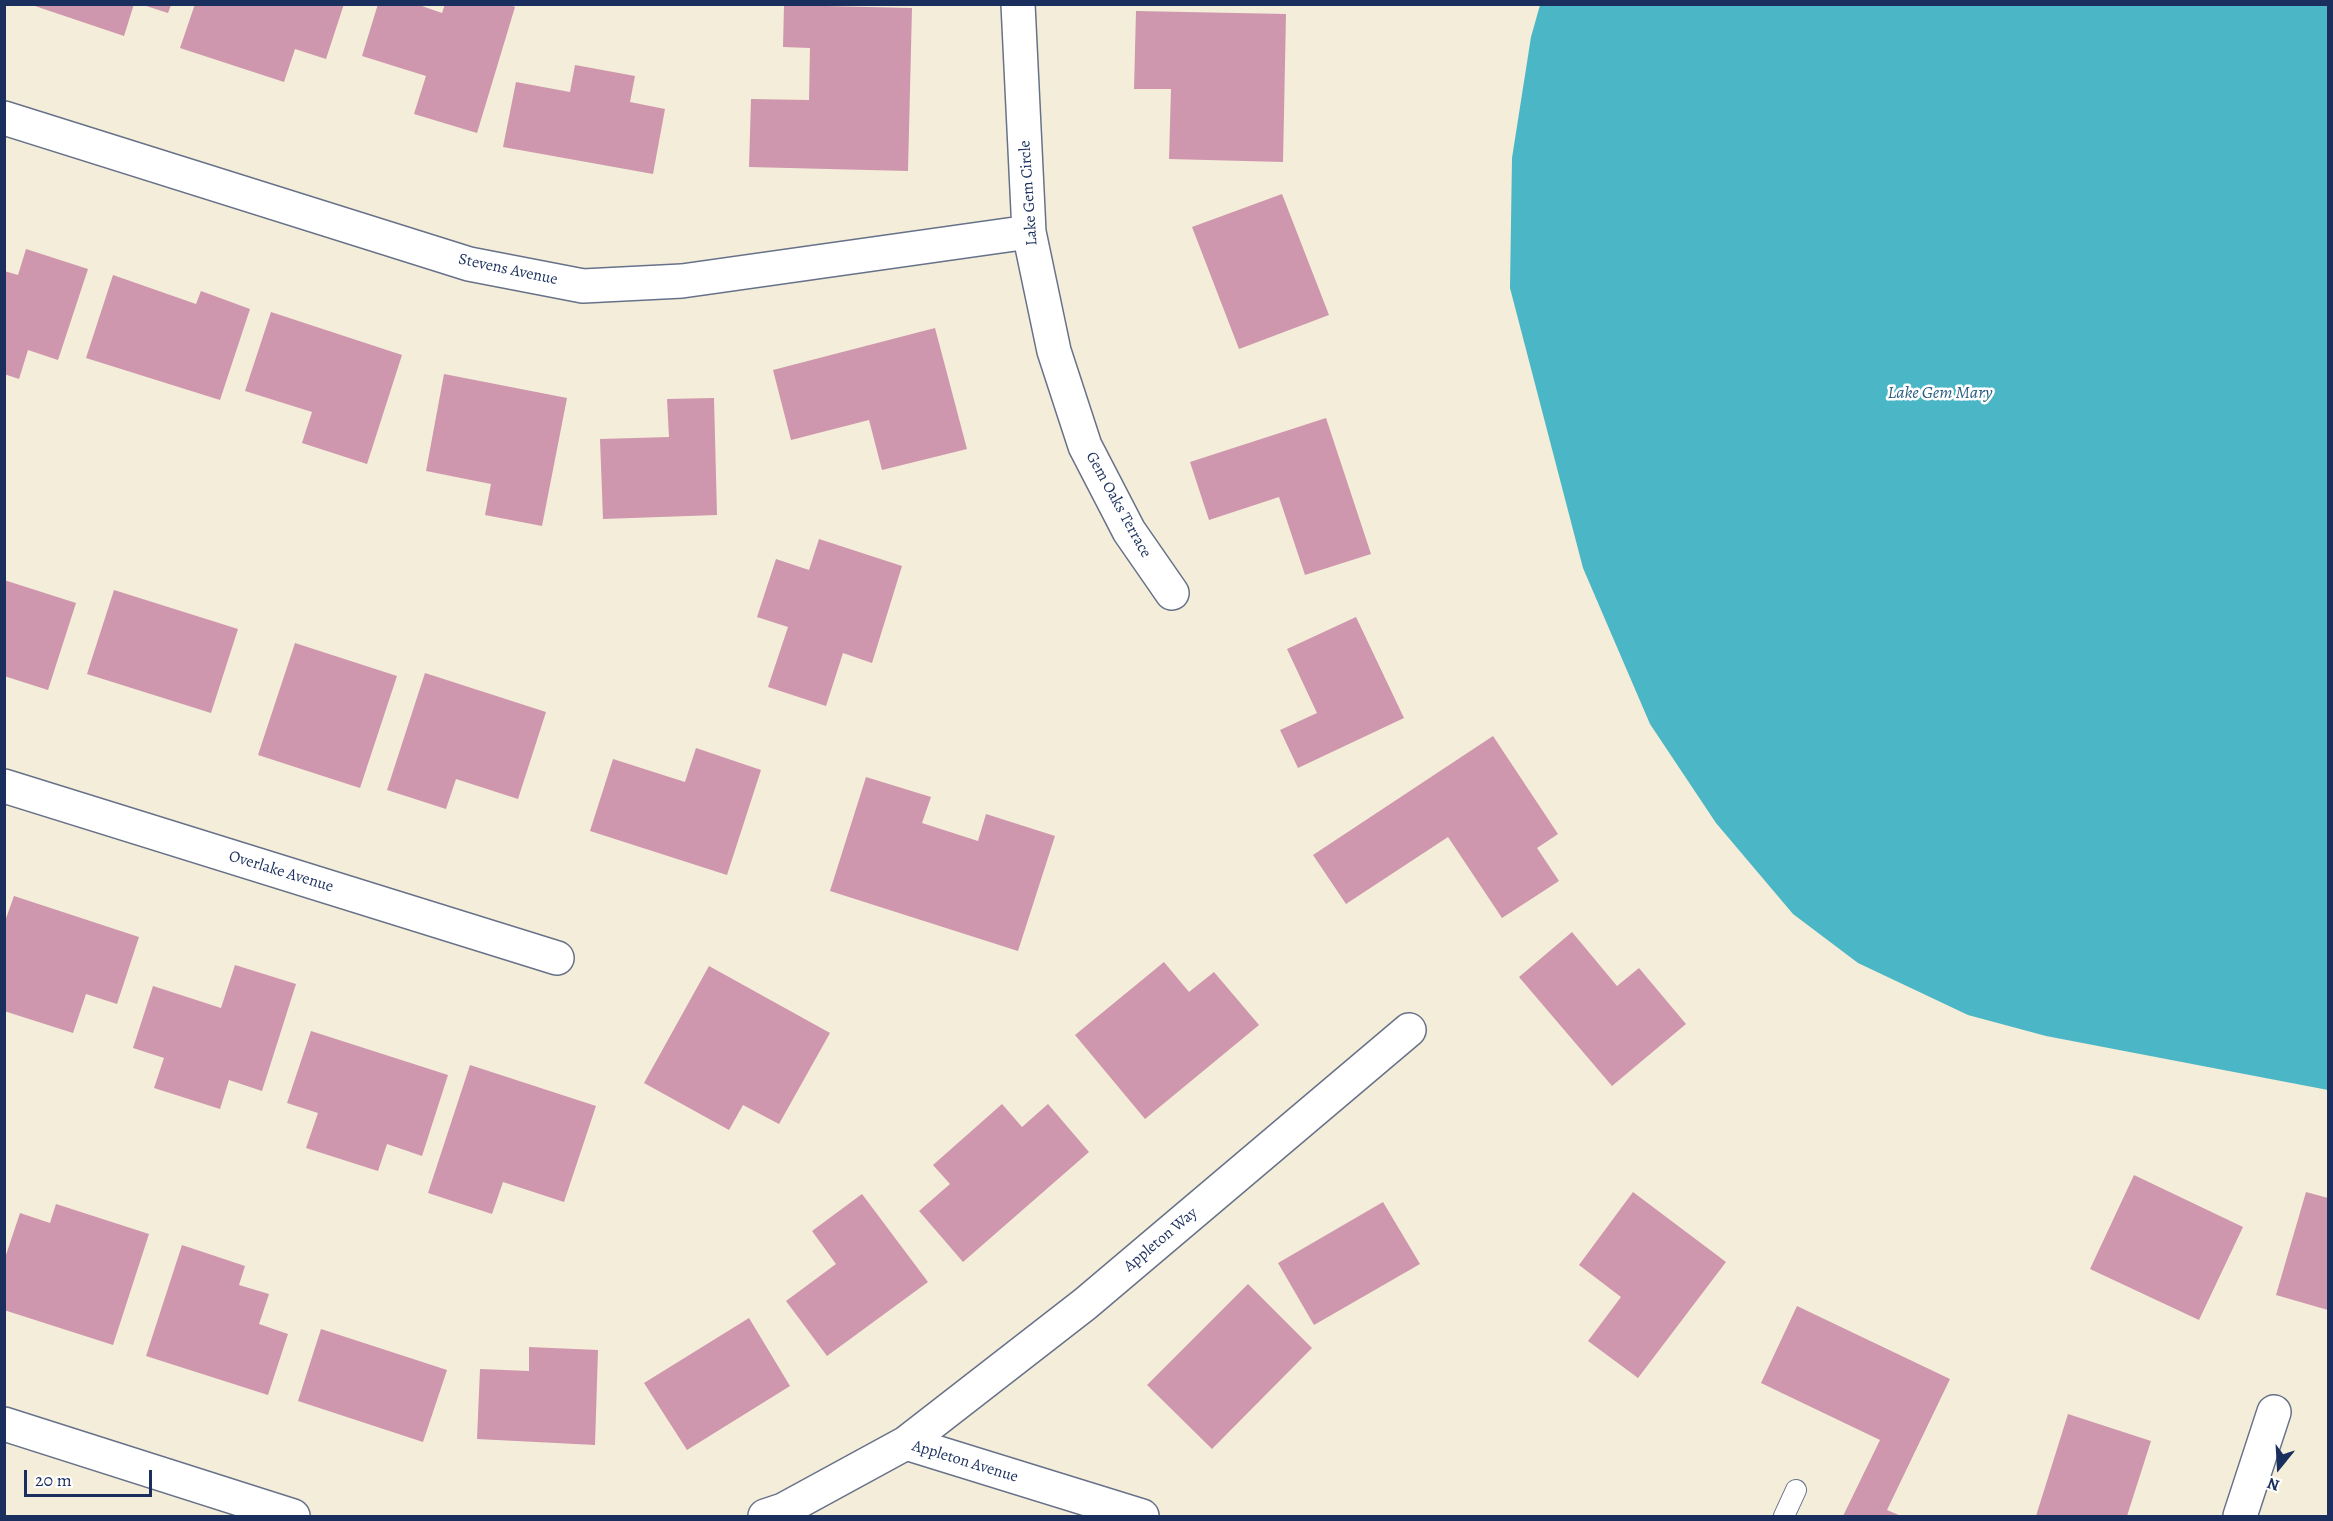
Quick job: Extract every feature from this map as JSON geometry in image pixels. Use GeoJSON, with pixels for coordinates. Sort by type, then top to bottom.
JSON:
{"type":"FeatureCollection","features":[{"type":"Feature","properties":{"kind":"street","name":"Lake Gem Circle"},"geometry":{"type":"LineString","coordinates":[[1018,4],[1029,232],[1054,351],[1085,446]]}},
{"type":"Feature","properties":{"kind":"street","name":"Stevens Avenue"},"geometry":{"type":"LineString","coordinates":[[4,118],[469,264],[583,286],[682,281],[1029,232]]}},
{"type":"Feature","properties":{"kind":"street","name":"Gem Oaks Terrace"},"geometry":{"type":"LineString","coordinates":[[1085,446],[1129,531],[1172,593]]}},
{"type":"Feature","properties":{"kind":"street","name":"Overlake Avenue"},"geometry":{"type":"LineString","coordinates":[[4,786],[557,957]]}},
{"type":"Feature","properties":{"kind":"street","name":"Appleton Way"},"geometry":{"type":"LineString","coordinates":[[906,1443],[1085,1304],[1409,1030]]}},
{"type":"Feature","properties":{"kind":"street"},"geometry":{"type":"LineString","coordinates":[[2240,1516],[2274,1412]]}},
{"type":"Feature","properties":{"kind":"street"},"geometry":{"type":"LineString","coordinates":[[4,1424],[236,1508],[293,1516]]}},
{"type":"Feature","properties":{"kind":"street","name":"Appleton Avenue"},"geometry":{"type":"LineString","coordinates":[[765,1516],[783,1510],[906,1443],[1142,1516]]}},
{"type":"Feature","properties":{"kind":"lane"},"geometry":{"type":"LineString","coordinates":[[1784,1516],[1796,1490]]}},
{"type":"Feature","properties":{"kind":"water","name":"Lake Gem Mary"},"geometry":{"type":"Polygon","coordinates":[[[1540,5],[2328,5],[2328,1090],[2046,1036],[1968,1015],[1858,963],[1793,914],[1716,823],[1650,724],[1583,568],[1510,288],[1512,158],[1531,37],[1540,5]]]}},
{"type":"Feature","properties":{"kind":"building"},"geometry":{"type":"Polygon","coordinates":[[[29,4],[134,4],[124,36],[29,4]]]}},
{"type":"Feature","properties":{"kind":"building"},"geometry":{"type":"Polygon","coordinates":[[[195,4],[344,4],[326,59],[295,49],[284,82],[180,48],[195,4]]]}},
{"type":"Feature","properties":{"kind":"building"},"geometry":{"type":"Polygon","coordinates":[[[378,4],[416,4],[442,13],[445,4],[508,4],[515,7],[477,133],[414,114],[426,76],[362,56],[378,4]]]}},
{"type":"Feature","properties":{"kind":"building"},"geometry":{"type":"Polygon","coordinates":[[[143,5],[171,5],[168,13],[143,5]]]}},
{"type":"Feature","properties":{"kind":"building"},"geometry":{"type":"Polygon","coordinates":[[[784,5],[912,8],[908,171],[749,167],[751,99],[809,100],[810,48],[783,47],[784,5]]]}},
{"type":"Feature","properties":{"kind":"building"},"geometry":{"type":"Polygon","coordinates":[[[1136,11],[1286,14],[1283,162],[1169,159],[1171,89],[1134,89],[1136,11]]]}},
{"type":"Feature","properties":{"kind":"building"},"geometry":{"type":"Polygon","coordinates":[[[575,65],[635,76],[630,102],[665,109],[653,174],[503,147],[516,82],[570,92],[575,65]]]}},
{"type":"Feature","properties":{"kind":"building"},"geometry":{"type":"Polygon","coordinates":[[[1282,194],[1329,315],[1239,349],[1192,227],[1282,194]]]}},
{"type":"Feature","properties":{"kind":"building"},"geometry":{"type":"Polygon","coordinates":[[[26,249],[88,269],[58,360],[28,350],[19,379],[4,374],[4,271],[18,275],[26,249]]]}},
{"type":"Feature","properties":{"kind":"building"},"geometry":{"type":"Polygon","coordinates":[[[113,275],[196,304],[201,291],[250,309],[220,400],[86,358],[113,275]]]}},
{"type":"Feature","properties":{"kind":"building"},"geometry":{"type":"Polygon","coordinates":[[[271,312],[402,355],[367,464],[302,443],[312,412],[245,391],[271,312]]]}},
{"type":"Feature","properties":{"kind":"building"},"geometry":{"type":"Polygon","coordinates":[[[935,328],[967,449],[882,470],[869,420],[791,440],[773,370],[935,328]]]}},
{"type":"Feature","properties":{"kind":"building"},"geometry":{"type":"Polygon","coordinates":[[[444,374],[567,398],[542,526],[485,515],[491,484],[426,471],[444,374]]]}},
{"type":"Feature","properties":{"kind":"building"},"geometry":{"type":"Polygon","coordinates":[[[714,398],[717,515],[603,519],[600,439],[669,437],[667,399],[714,398]]]}},
{"type":"Feature","properties":{"kind":"building"},"geometry":{"type":"Polygon","coordinates":[[[1326,418],[1371,554],[1305,575],[1279,497],[1209,520],[1190,462],[1326,418]]]}},
{"type":"Feature","properties":{"kind":"building"},"geometry":{"type":"Polygon","coordinates":[[[819,539],[902,566],[872,663],[843,653],[826,706],[768,687],[788,627],[757,617],[776,559],[809,570],[819,539]]]}},
{"type":"Feature","properties":{"kind":"building"},"geometry":{"type":"Polygon","coordinates":[[[4,580],[76,603],[48,690],[4,676],[4,580]]]}},
{"type":"Feature","properties":{"kind":"building"},"geometry":{"type":"Polygon","coordinates":[[[114,590],[238,629],[211,713],[87,674],[114,590]]]}},
{"type":"Feature","properties":{"kind":"building"},"geometry":{"type":"Polygon","coordinates":[[[1356,617],[1404,718],[1298,768],[1280,730],[1317,713],[1287,649],[1356,617]]]}},
{"type":"Feature","properties":{"kind":"building"},"geometry":{"type":"Polygon","coordinates":[[[295,643],[397,676],[360,788],[258,755],[295,643]]]}},
{"type":"Feature","properties":{"kind":"building"},"geometry":{"type":"Polygon","coordinates":[[[425,673],[546,712],[518,799],[456,779],[446,809],[387,790],[425,673]]]}},
{"type":"Feature","properties":{"kind":"building"},"geometry":{"type":"Polygon","coordinates":[[[1493,736],[1558,834],[1537,848],[1559,881],[1502,918],[1448,837],[1346,904],[1313,855],[1493,736]]]}},
{"type":"Feature","properties":{"kind":"building"},"geometry":{"type":"Polygon","coordinates":[[[696,748],[761,770],[727,875],[590,831],[613,759],[685,782],[696,748]]]}},
{"type":"Feature","properties":{"kind":"building"},"geometry":{"type":"Polygon","coordinates":[[[866,777],[931,797],[922,823],[978,841],[986,814],[1055,836],[1018,951],[830,891],[866,777]]]}},
{"type":"Feature","properties":{"kind":"building"},"geometry":{"type":"Polygon","coordinates":[[[14,896],[139,937],[117,1004],[86,994],[73,1033],[4,1011],[4,924],[14,896]]]}},
{"type":"Feature","properties":{"kind":"building"},"geometry":{"type":"Polygon","coordinates":[[[1572,932],[1617,986],[1639,968],[1686,1024],[1612,1086],[1519,977],[1572,932]]]}},
{"type":"Feature","properties":{"kind":"building"},"geometry":{"type":"Polygon","coordinates":[[[1164,962],[1189,992],[1214,972],[1259,1025],[1145,1119],[1075,1035],[1164,962]]]}},
{"type":"Feature","properties":{"kind":"building"},"geometry":{"type":"Polygon","coordinates":[[[235,965],[296,984],[262,1091],[229,1080],[220,1109],[154,1088],[164,1058],[133,1048],[153,986],[221,1008],[235,965]]]}},
{"type":"Feature","properties":{"kind":"building"},"geometry":{"type":"Polygon","coordinates":[[[709,966],[830,1033],[779,1124],[743,1105],[729,1130],[644,1083],[709,966]]]}},
{"type":"Feature","properties":{"kind":"building"},"geometry":{"type":"Polygon","coordinates":[[[311,1031],[448,1075],[422,1156],[387,1144],[378,1171],[306,1148],[318,1113],[287,1103],[311,1031]]]}},
{"type":"Feature","properties":{"kind":"building"},"geometry":{"type":"Polygon","coordinates":[[[470,1065],[596,1106],[564,1202],[503,1182],[492,1214],[428,1193],[470,1065]]]}},
{"type":"Feature","properties":{"kind":"building"},"geometry":{"type":"Polygon","coordinates":[[[1002,1104],[1022,1127],[1048,1104],[1089,1152],[963,1262],[919,1211],[950,1184],[933,1165],[1002,1104]]]}},
{"type":"Feature","properties":{"kind":"building"},"geometry":{"type":"Polygon","coordinates":[[[2134,1175],[2243,1227],[2199,1320],[2090,1269],[2134,1175]]]}},
{"type":"Feature","properties":{"kind":"building"},"geometry":{"type":"Polygon","coordinates":[[[1633,1192],[1726,1262],[1638,1378],[1588,1341],[1621,1297],[1579,1265],[1633,1192]]]}},
{"type":"Feature","properties":{"kind":"building"},"geometry":{"type":"Polygon","coordinates":[[[2306,1192],[2328,1198],[2328,1310],[2276,1295],[2306,1192]]]}},
{"type":"Feature","properties":{"kind":"building"},"geometry":{"type":"Polygon","coordinates":[[[862,1194],[928,1282],[827,1356],[786,1301],[836,1264],[812,1231],[862,1194]]]}},
{"type":"Feature","properties":{"kind":"building"},"geometry":{"type":"Polygon","coordinates":[[[1383,1202],[1420,1264],[1314,1325],[1278,1263],[1383,1202]]]}},
{"type":"Feature","properties":{"kind":"building"},"geometry":{"type":"Polygon","coordinates":[[[56,1204],[149,1234],[113,1345],[4,1310],[4,1261],[20,1213],[50,1223],[56,1204]]]}},
{"type":"Feature","properties":{"kind":"building"},"geometry":{"type":"Polygon","coordinates":[[[182,1245],[245,1266],[239,1285],[269,1294],[259,1324],[288,1334],[268,1395],[146,1356],[182,1245]]]}},
{"type":"Feature","properties":{"kind":"building"},"geometry":{"type":"Polygon","coordinates":[[[1248,1284],[1312,1348],[1212,1449],[1147,1385],[1248,1284]]]}},
{"type":"Feature","properties":{"kind":"building"},"geometry":{"type":"Polygon","coordinates":[[[1797,1306],[1950,1379],[1887,1510],[1901,1516],[1843,1516],[1880,1440],[1761,1383],[1797,1306]]]}},
{"type":"Feature","properties":{"kind":"building"},"geometry":{"type":"Polygon","coordinates":[[[749,1318],[790,1386],[687,1450],[644,1383],[749,1318]]]}},
{"type":"Feature","properties":{"kind":"building"},"geometry":{"type":"Polygon","coordinates":[[[321,1329],[447,1370],[423,1442],[298,1401],[321,1329]]]}},
{"type":"Feature","properties":{"kind":"building"},"geometry":{"type":"Polygon","coordinates":[[[529,1347],[598,1350],[595,1445],[477,1439],[480,1369],[529,1371],[529,1347]]]}},
{"type":"Feature","properties":{"kind":"building"},"geometry":{"type":"Polygon","coordinates":[[[2068,1414],[2151,1441],[2127,1516],[2036,1516],[2068,1414]]]}}]}
